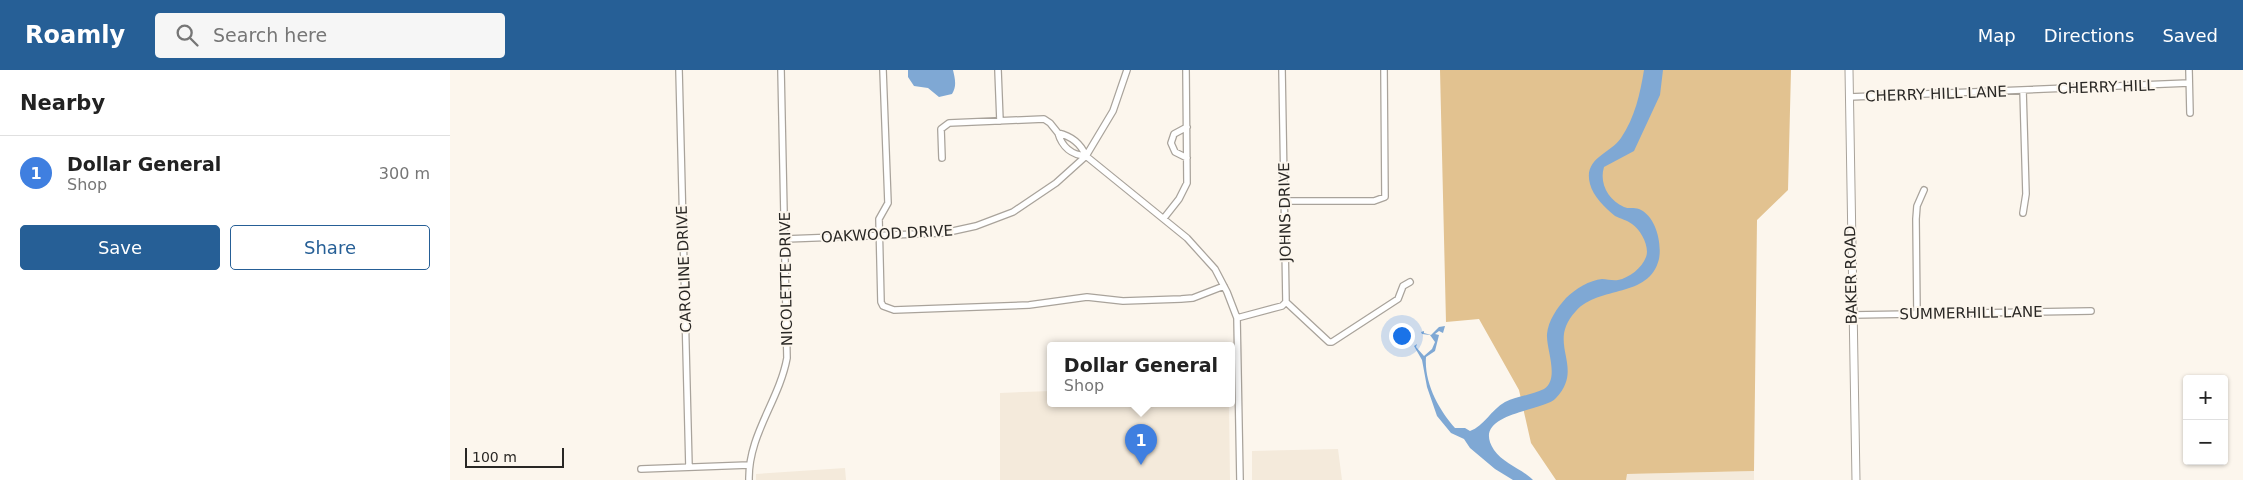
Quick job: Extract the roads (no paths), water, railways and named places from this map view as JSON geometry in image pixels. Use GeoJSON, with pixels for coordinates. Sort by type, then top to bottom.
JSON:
{"type":"FeatureCollection","features":[{"type":"Feature","properties":{"kind":"street","name":"CAROLINE DRIVE"},"geometry":{"type":"LineString","coordinates":[[679,70],[690,467]]}},
{"type":"Feature","properties":{"kind":"street","name":"NICOLETTE DRIVE"},"geometry":{"type":"LineString","coordinates":[[749,480],[749,465],[757,434],[780,382],[787,358],[781,70]]}},
{"type":"Feature","properties":{"kind":"street"},"geometry":{"type":"LineString","coordinates":[[883,70],[888,203],[879,219],[881,302],[884,306],[894,310],[1029,305],[1087,297],[1123,301],[1187,299],[1224,286]]}},
{"type":"Feature","properties":{"kind":"street"},"geometry":{"type":"LineString","coordinates":[[998,70],[1000,121]]}},
{"type":"Feature","properties":{"kind":"street","name":"OAKWOOD DRIVE"},"geometry":{"type":"LineString","coordinates":[[785,239],[880,237],[944,233],[988,222],[1026,205],[1056,183],[1086,156],[1114,111],[1126,70]]}},
{"type":"Feature","properties":{"kind":"street"},"geometry":{"type":"LineString","coordinates":[[1164,218],[1179,199],[1186,186],[1186,70]]}},
{"type":"Feature","properties":{"kind":"street","name":"JOHNS DRIVE"},"geometry":{"type":"LineString","coordinates":[[1282,70],[1286,302]]}},
{"type":"Feature","properties":{"kind":"street"},"geometry":{"type":"LineString","coordinates":[[1284,201],[1374,201],[1385,197],[1384,70]]}},
{"type":"Feature","properties":{"kind":"street","name":"BAKER ROAD"},"geometry":{"type":"LineString","coordinates":[[1849,70],[1856,480]]}},
{"type":"Feature","properties":{"kind":"street"},"geometry":{"type":"LineString","coordinates":[[2189,70],[2190,112]]}},
{"type":"Feature","properties":{"kind":"street","name":"CHERRY HILL"},"geometry":{"type":"LineString","coordinates":[[2023,90],[2189,83]]}},
{"type":"Feature","properties":{"kind":"street"},"geometry":{"type":"LineString","coordinates":[[2023,90],[2026,194],[2024,212]]}},
{"type":"Feature","properties":{"kind":"street","name":"CHERRY HILL LANE"},"geometry":{"type":"LineString","coordinates":[[1849,97],[2023,90]]}},
{"type":"Feature","properties":{"kind":"street"},"geometry":{"type":"LineString","coordinates":[[942,158],[941,129],[945,124],[1044,119],[1058,133],[1061,143],[1076,155],[1086,156]]}},
{"type":"Feature","properties":{"kind":"street"},"geometry":{"type":"LineString","coordinates":[[1187,127],[1174,134],[1172,143],[1175,152],[1187,158]]}},
{"type":"Feature","properties":{"kind":"street"},"geometry":{"type":"LineString","coordinates":[[1058,133],[1067,135],[1082,147],[1086,156],[1164,218],[1199,250],[1215,269],[1224,286],[1237,318],[1240,480]]}},
{"type":"Feature","properties":{"kind":"street"},"geometry":{"type":"LineString","coordinates":[[1917,314],[1916,219],[1917,206],[1924,190]]}},
{"type":"Feature","properties":{"kind":"street"},"geometry":{"type":"LineString","coordinates":[[1237,318],[1282,306],[1286,302],[1325,340],[1332,342],[1398,299],[1403,286],[1410,282]]}},
{"type":"Feature","properties":{"kind":"street","name":"SUMMERHILL LANE"},"geometry":{"type":"LineString","coordinates":[[1852,315],[2091,311]]}},
{"type":"Feature","properties":{"kind":"street"},"geometry":{"type":"LineString","coordinates":[[641,469],[749,465]]}},
{"type":"Feature","properties":{"kind":"water"},"geometry":{"type":"Polygon","coordinates":[[[908,70],[953,70],[954,91],[952,94],[939,97],[928,88],[914,86],[908,77],[908,70]]]}},
{"type":"Feature","properties":{"kind":"water"},"geometry":{"type":"Polygon","coordinates":[[[1644,70],[1663,70],[1660,95],[1634,151],[1604,167],[1603,179],[1606,190],[1613,200],[1626,208],[1639,209],[1650,218],[1654,224],[1660,245],[1659,259],[1654,272],[1645,280],[1634,286],[1586,303],[1576,311],[1567,323],[1564,345],[1567,376],[1564,386],[1556,398],[1549,403],[1511,415],[1499,421],[1491,428],[1489,437],[1498,455],[1533,480],[1513,480],[1495,469],[1470,448],[1464,439],[1451,433],[1437,416],[1427,387],[1422,360],[1414,346],[1417,344],[1416,347],[1424,356],[1432,349],[1435,342],[1430,335],[1422,334],[1421,332],[1424,331],[1424,333],[1431,335],[1439,327],[1445,326],[1443,333],[1439,331],[1435,334],[1439,335],[1435,351],[1426,357],[1426,367],[1427,377],[1434,396],[1443,413],[1455,428],[1465,428],[1470,431],[1475,429],[1505,402],[1544,389],[1549,384],[1552,371],[1547,334],[1551,320],[1559,306],[1578,288],[1588,283],[1602,279],[1618,280],[1631,275],[1638,269],[1646,257],[1646,244],[1639,230],[1630,223],[1615,216],[1603,206],[1590,184],[1589,175],[1590,168],[1594,162],[1616,144],[1626,130],[1636,105],[1644,70]]]}},
{"type":"Feature","properties":{"kind":"place","name":"Dollar General"},"geometry":{"type":"Point","coordinates":[1141,465]}}]}
